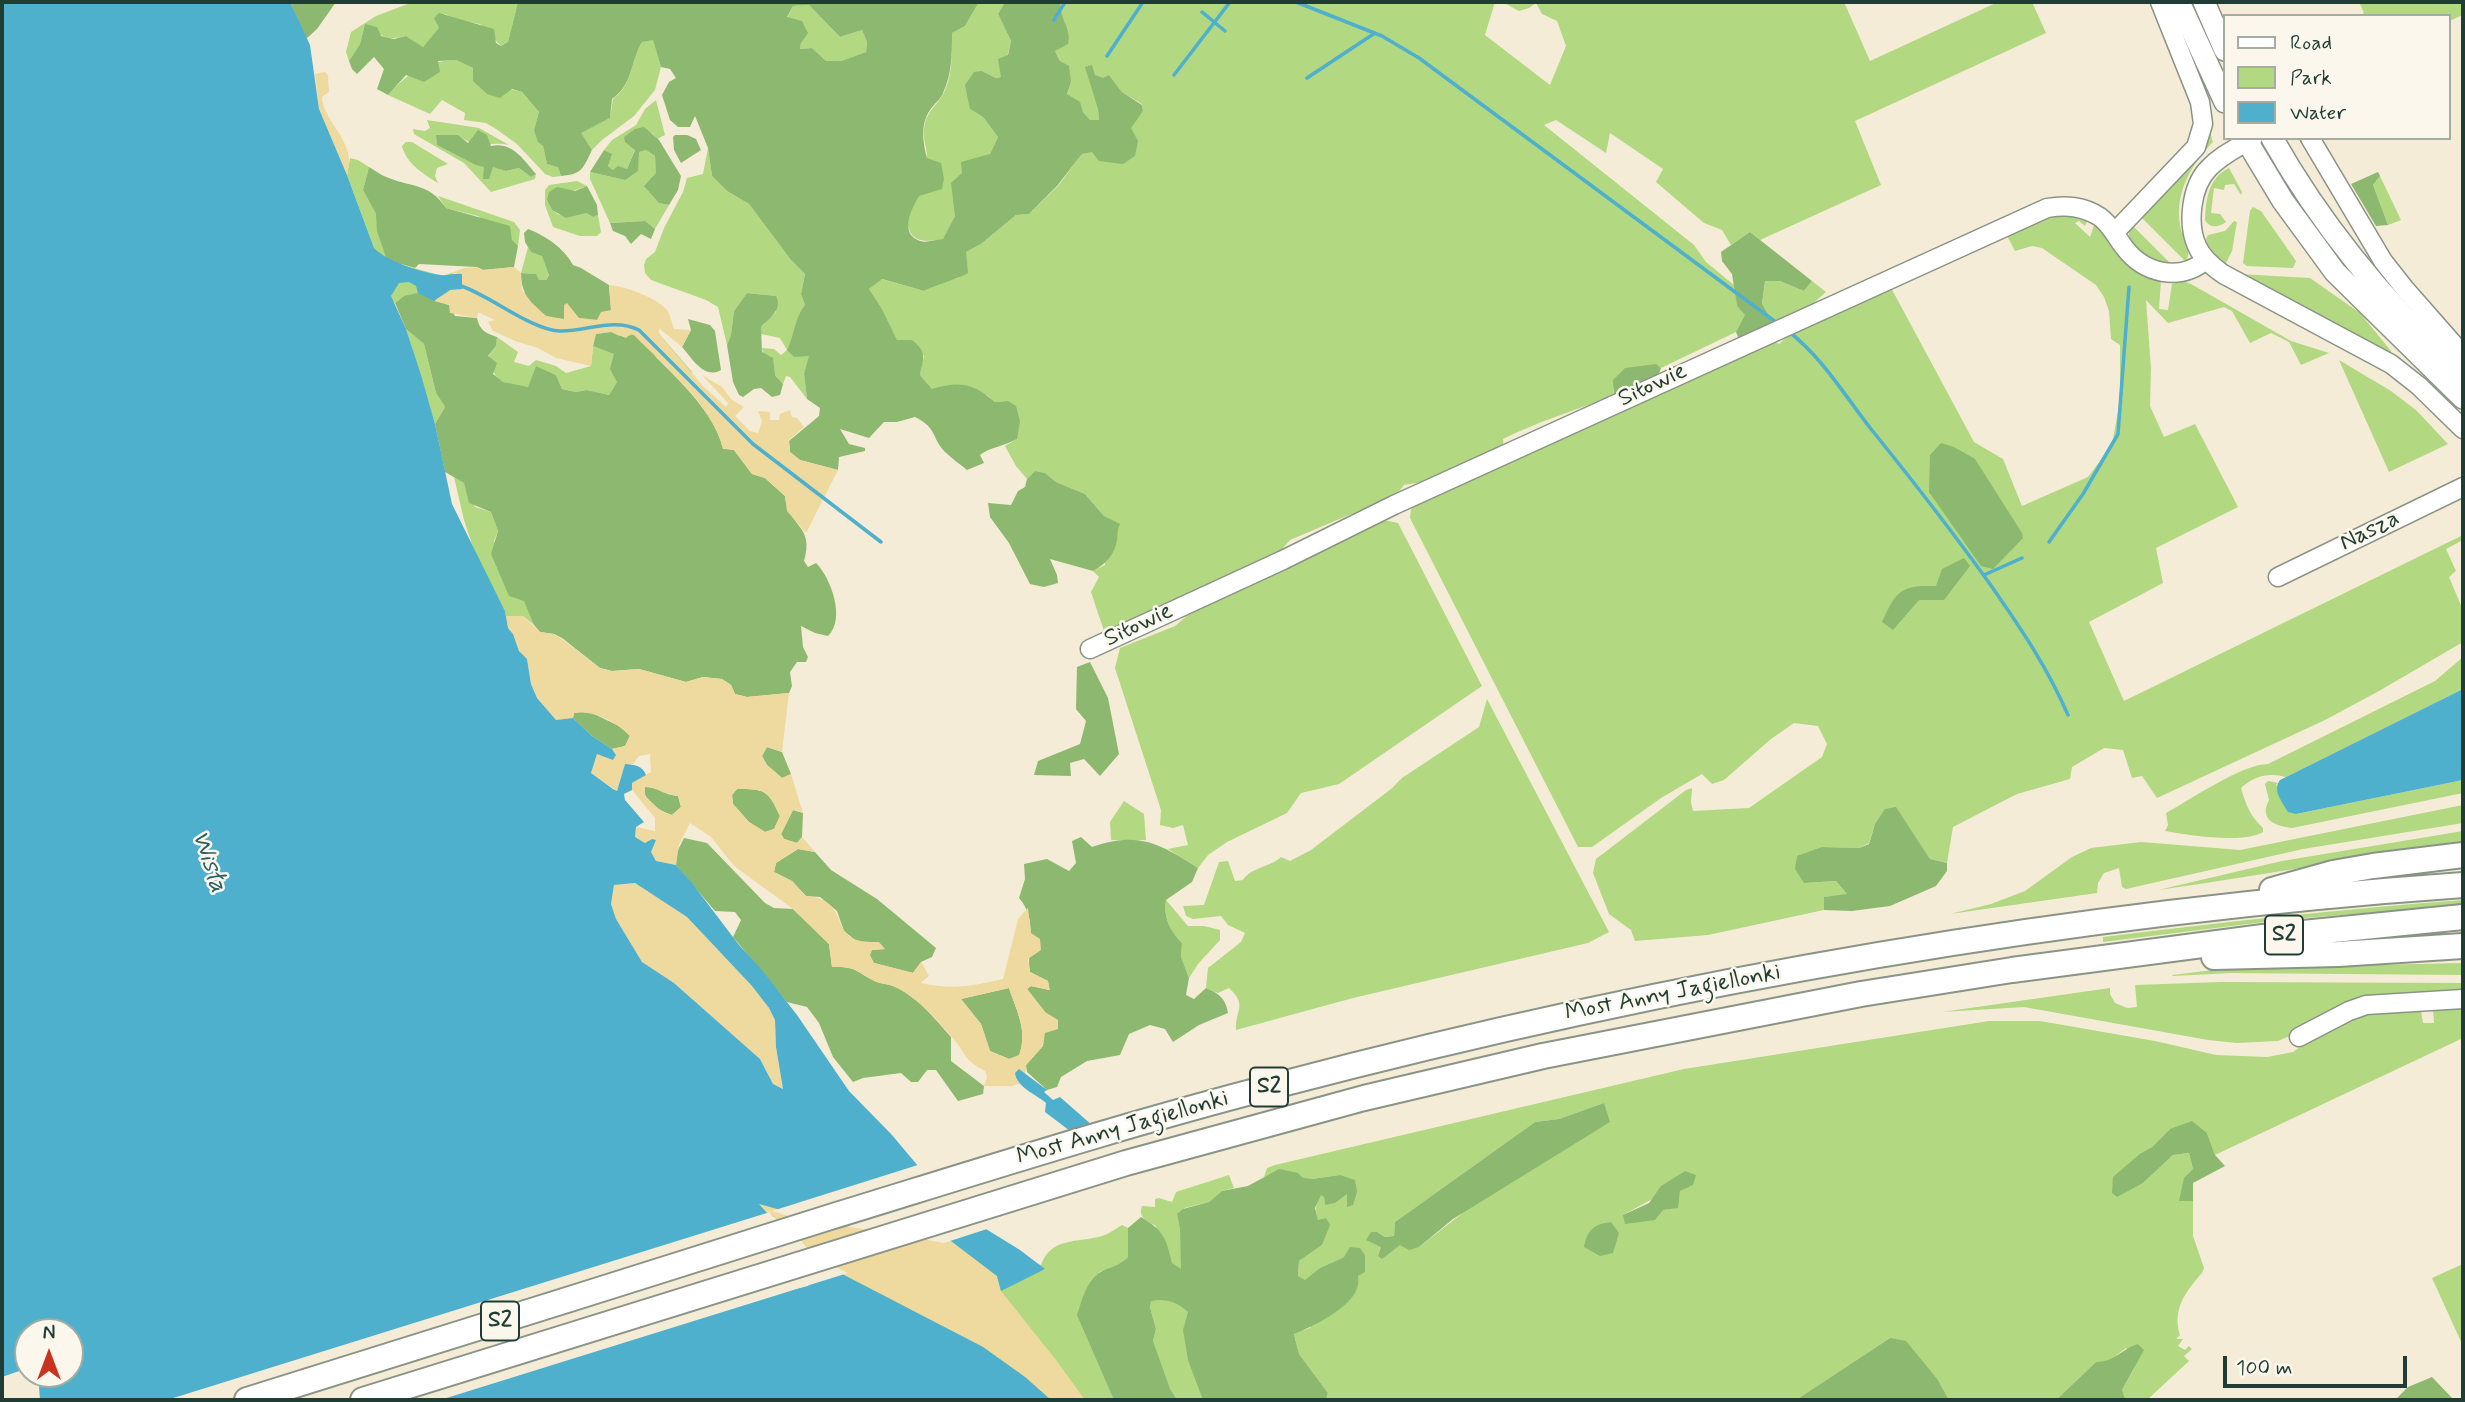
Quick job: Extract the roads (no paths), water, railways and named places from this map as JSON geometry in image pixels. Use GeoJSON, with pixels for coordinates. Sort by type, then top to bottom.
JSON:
{"type":"FeatureCollection","features":[{"type":"Feature","properties":{"kind":"highway"},"geometry":{"type":"LineString","coordinates":[[2210,908],[2333,873],[2463,855]]}},
{"type":"Feature","properties":{"kind":"highway","name":"S2"},"geometry":{"type":"LineString","coordinates":[[2210,908],[2463,885]]}},
{"type":"Feature","properties":{"kind":"highway","name":"Most Anny Jagiellonki"},"geometry":{"type":"LineString","coordinates":[[247,1400],[1044,1151],[1279,1084],[1460,1039],[1637,1000],[1950,943],[2210,908]]}},
{"type":"Feature","properties":{"kind":"highway","name":"S2"},"geometry":{"type":"LineString","coordinates":[[2105,957],[2322,930],[2463,917]]}},
{"type":"Feature","properties":{"kind":"highway"},"geometry":{"type":"LineString","coordinates":[[2105,957],[2298,956],[2463,947]]}},
{"type":"Feature","properties":{"kind":"highway","name":"Most Anny Jagiellonki"},"geometry":{"type":"LineString","coordinates":[[363,1400],[1064,1181],[1364,1098],[1543,1056],[1713,1021],[1883,990],[2105,957]]}},
{"type":"Feature","properties":{"kind":"main road"},"geometry":{"type":"LineString","coordinates":[[2179,2],[2224,100]]}},
{"type":"Feature","properties":{"kind":"main road"},"geometry":{"type":"LineString","coordinates":[[2204,2],[2224,48]]}},
{"type":"Feature","properties":{"kind":"main road"},"geometry":{"type":"LineString","coordinates":[[2249,140],[2293,217],[2341,279],[2463,398]]}},
{"type":"Feature","properties":{"kind":"main road"},"geometry":{"type":"LineString","coordinates":[[2273,140],[2317,210],[2356,262],[2413,326],[2463,376]]}},
{"type":"Feature","properties":{"kind":"street"},"geometry":{"type":"LineString","coordinates":[[2115,232],[2191,153],[2202,130],[2203,112],[2200,102],[2160,2]]}},
{"type":"Feature","properties":{"kind":"street"},"geometry":{"type":"LineString","coordinates":[[2246,140],[2224,153],[2206,170],[2195,192],[2195,239],[2206,260],[2223,274],[2391,364],[2419,386],[2463,429]]}},
{"type":"Feature","properties":{"kind":"street"},"geometry":{"type":"LineString","coordinates":[[2311,140],[2384,261],[2404,289],[2463,355]]}},
{"type":"Feature","properties":{"kind":"street","name":"Sitowie"},"geometry":{"type":"LineString","coordinates":[[1090,649],[1283,560],[1394,505],[2047,208],[2077,207],[2103,219],[2133,257],[2154,270],[2183,272],[2198,267],[2206,260]]}},
{"type":"Feature","properties":{"kind":"street","name":"Nasza"},"geometry":{"type":"LineString","coordinates":[[2278,577],[2463,487]]}},
{"type":"Feature","properties":{"kind":"street"},"geometry":{"type":"LineString","coordinates":[[2299,1037],[2366,1005],[2463,999]]}},
{"type":"Feature","properties":{"kind":"water","name":"Wisła"},"geometry":{"type":"Polygon","coordinates":[[[2,2],[290,2],[310,45],[319,109],[374,248],[396,262],[425,272],[441,275],[462,274],[462,289],[450,290],[434,301],[418,293],[416,286],[409,282],[399,283],[391,296],[406,329],[421,375],[435,424],[452,504],[505,611],[508,628],[519,651],[527,659],[531,684],[537,698],[556,720],[573,718],[592,736],[612,749],[616,755],[613,760],[597,754],[591,773],[613,789],[617,791],[625,764],[642,769],[646,775],[632,783],[632,790],[624,794],[625,800],[644,822],[636,827],[635,837],[645,843],[656,840],[651,852],[656,861],[676,865],[692,883],[797,1015],[849,1091],[918,1166],[986,1229],[1045,1269],[1001,1291],[997,1276],[951,1241],[792,1213],[759,1204],[767,1213],[795,1289],[808,1286],[817,1261],[983,1347],[1025,1377],[1051,1400],[40,1400],[39,1388],[84,1388],[84,1318],[14,1318],[14,1373],[2,1377],[2,2]],[[635,883],[614,885],[611,904],[616,919],[642,962],[674,983],[760,1059],[773,1084],[783,1089],[776,1047],[775,1020],[752,986],[687,917],[635,883]]]}},
{"type":"Feature","properties":{"kind":"water"},"geometry":{"type":"Polygon","coordinates":[[[2463,689],[2463,780],[2296,814],[2288,812],[2277,792],[2280,780],[2463,689]]]}},
{"type":"Feature","properties":{"kind":"water"},"geometry":{"type":"Polygon","coordinates":[[[1019,1069],[1047,1090],[1044,1092],[1053,1100],[1060,1097],[1093,1126],[1074,1134],[1045,1112],[1046,1103],[1019,1083],[1015,1073],[1019,1069]]]}},
{"type":"Feature","properties":{"kind":"waterway"},"geometry":{"type":"LineString","coordinates":[[1054,20],[1065,2]]}},
{"type":"Feature","properties":{"kind":"waterway"},"geometry":{"type":"LineString","coordinates":[[1107,56],[1143,2]]}},
{"type":"Feature","properties":{"kind":"waterway"},"geometry":{"type":"LineString","coordinates":[[1174,75],[1230,2]]}},
{"type":"Feature","properties":{"kind":"waterway"},"geometry":{"type":"LineString","coordinates":[[1296,2],[1382,36],[1419,58],[1777,323]]}},
{"type":"Feature","properties":{"kind":"waterway"},"geometry":{"type":"LineString","coordinates":[[1202,12],[1225,31]]}},
{"type":"Feature","properties":{"kind":"waterway"},"geometry":{"type":"LineString","coordinates":[[1307,78],[1375,33]]}},
{"type":"Feature","properties":{"kind":"waterway"},"geometry":{"type":"LineString","coordinates":[[461,286],[523,319],[548,329],[569,331],[619,325],[639,330],[753,444],[881,542]]}},
{"type":"Feature","properties":{"kind":"waterway"},"geometry":{"type":"LineString","coordinates":[[2049,542],[2083,494],[2118,434],[2129,287]]}},
{"type":"Feature","properties":{"kind":"waterway"},"geometry":{"type":"LineString","coordinates":[[1788,331],[1822,365],[1977,567],[2014,618],[2068,715]]}},
{"type":"Feature","properties":{"kind":"waterway"},"geometry":{"type":"LineString","coordinates":[[1984,575],[2022,558]]}}]}
